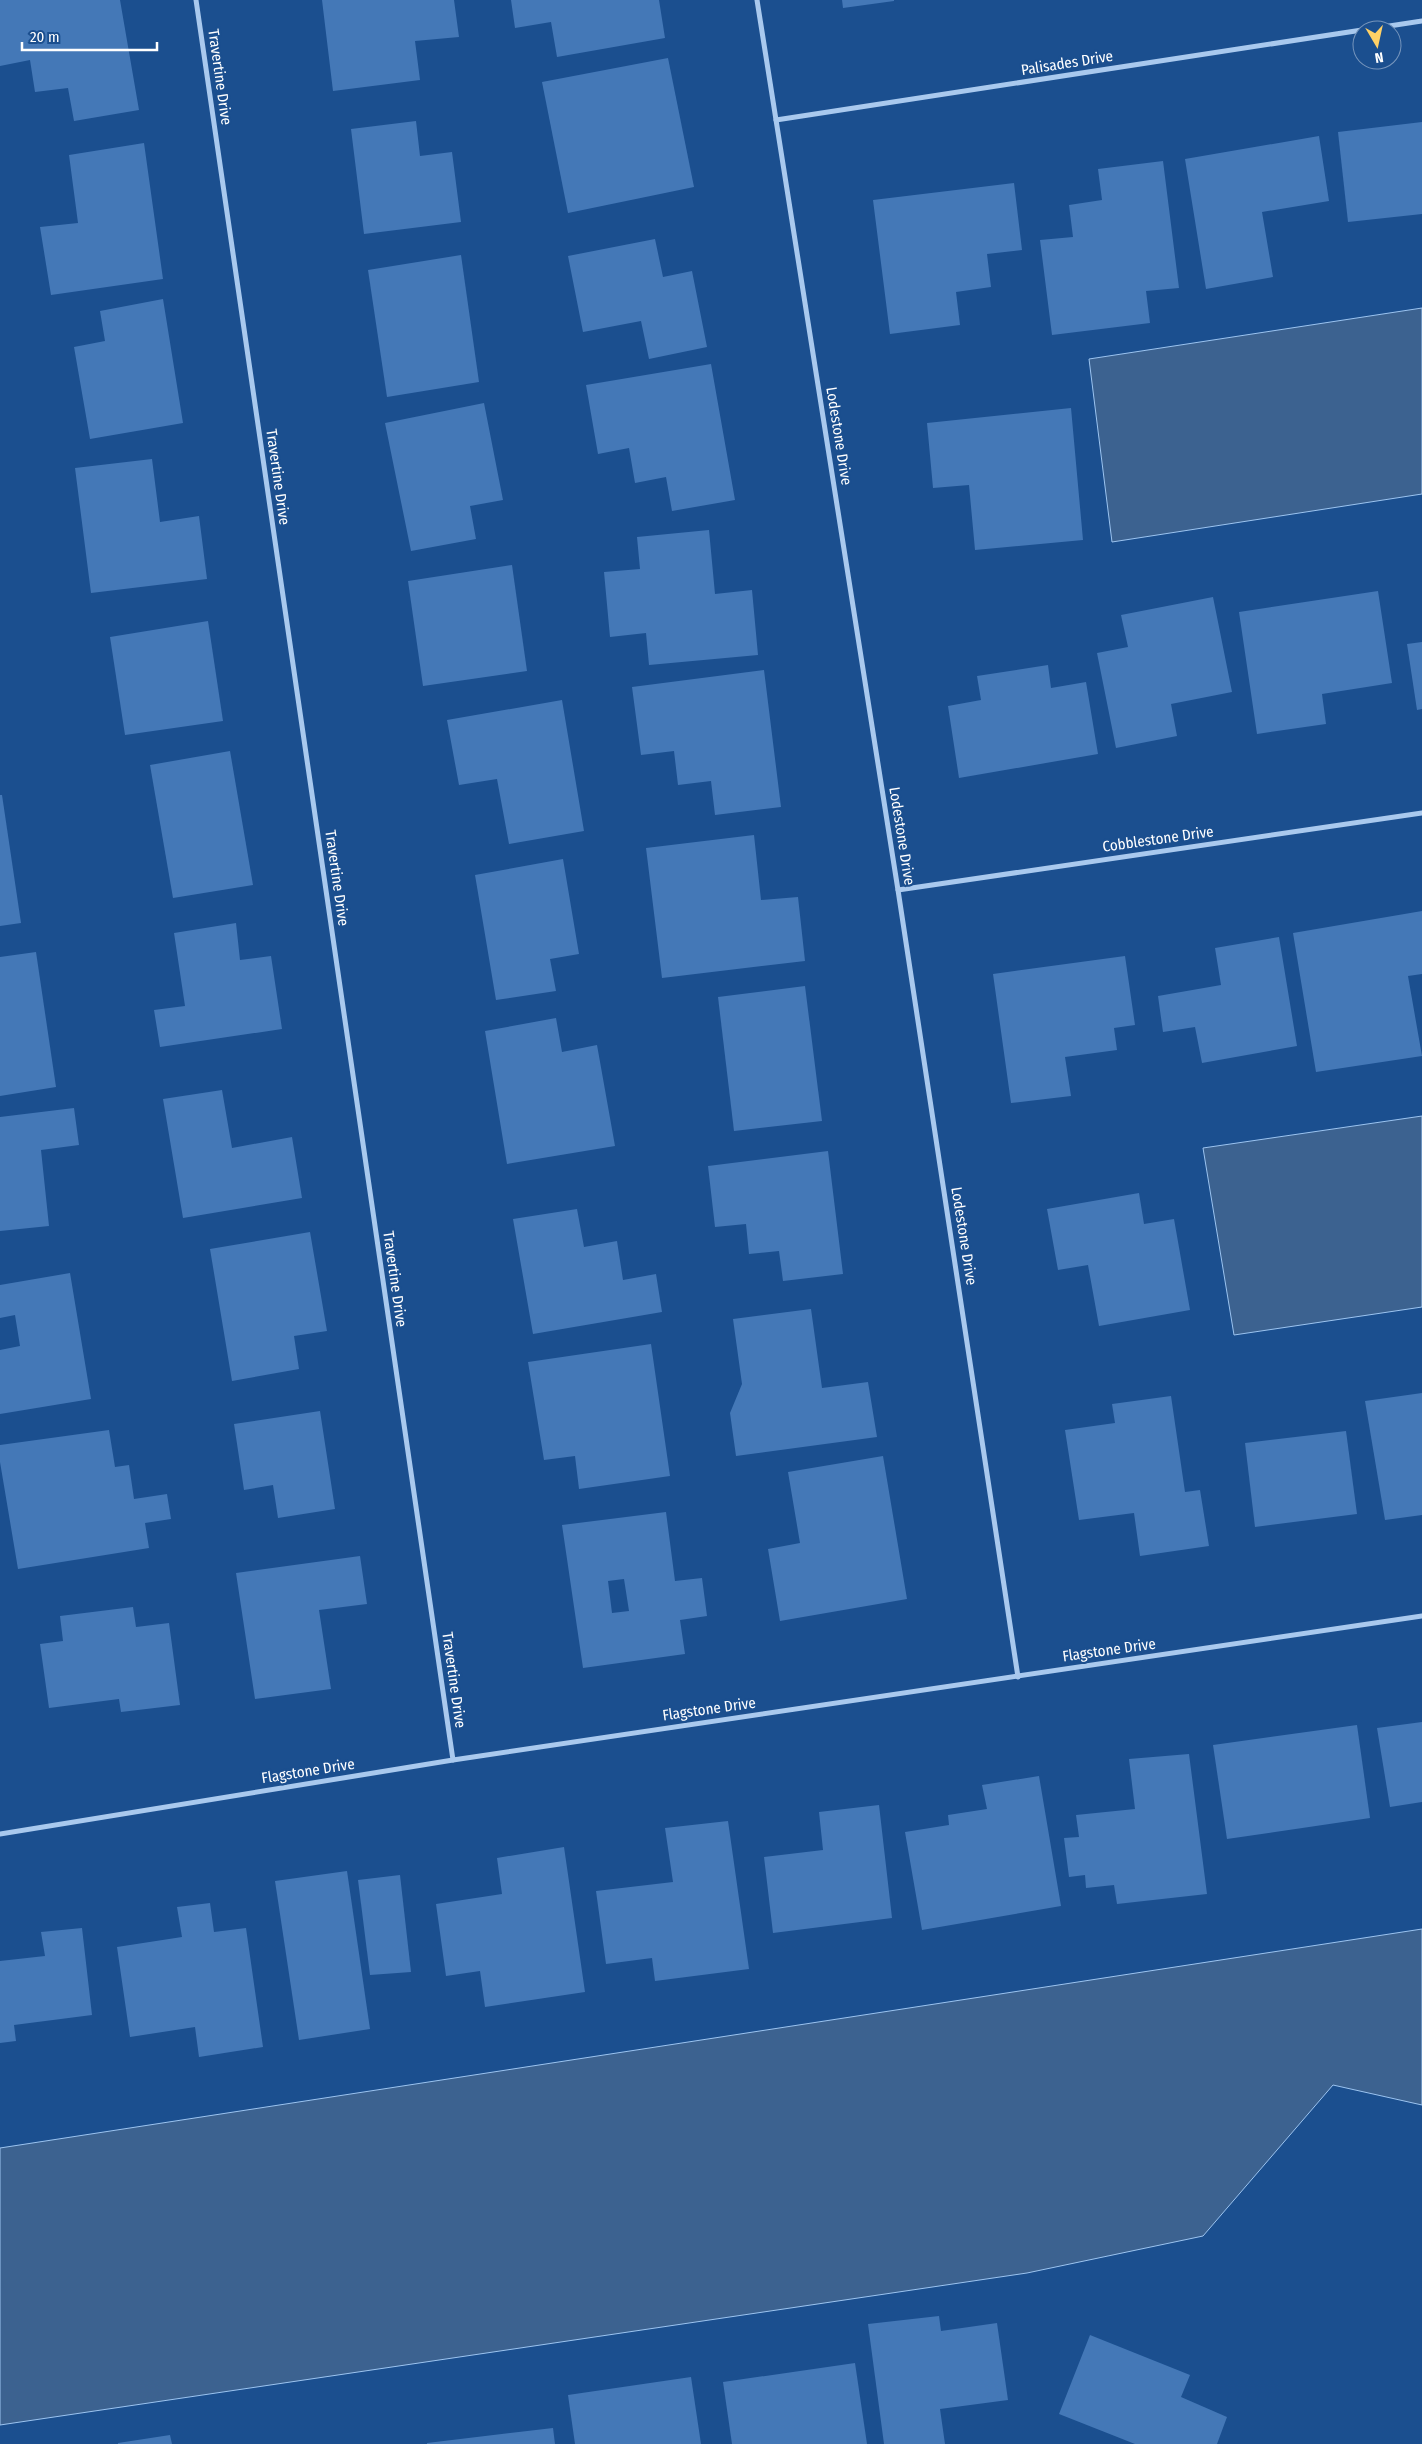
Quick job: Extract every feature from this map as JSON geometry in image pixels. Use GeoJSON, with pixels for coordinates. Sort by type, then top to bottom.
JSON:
{"type":"FeatureCollection","features":[{"type":"Feature","properties":{"kind":"street","name":"Travertine Drive"},"geometry":{"type":"LineString","coordinates":[[196,0],[453,1760]]}},
{"type":"Feature","properties":{"kind":"street","name":"Lodestone Drive"},"geometry":{"type":"LineString","coordinates":[[758,0],[898,890],[1018,1676]]}},
{"type":"Feature","properties":{"kind":"street","name":"Palisades Drive"},"geometry":{"type":"LineString","coordinates":[[1402,24],[1422,21]]}},
{"type":"Feature","properties":{"kind":"street","name":"Palisades Drive"},"geometry":{"type":"LineString","coordinates":[[776,120],[1352,32]]}},
{"type":"Feature","properties":{"kind":"street","name":"Cobblestone Drive"},"geometry":{"type":"LineString","coordinates":[[898,890],[1422,813]]}},
{"type":"Feature","properties":{"kind":"street","name":"Flagstone Drive"},"geometry":{"type":"LineString","coordinates":[[0,1834],[453,1760],[1422,1616]]}},
{"type":"Feature","properties":{"kind":"water"},"geometry":{"type":"Polygon","coordinates":[[[1422,308],[1422,494],[1112,542],[1089,359],[1422,308]]]}},
{"type":"Feature","properties":{"kind":"water"},"geometry":{"type":"Polygon","coordinates":[[[1422,1116],[1422,1307],[1234,1335],[1203,1148],[1422,1116]]]}},
{"type":"Feature","properties":{"kind":"water"},"geometry":{"type":"Polygon","coordinates":[[[1422,1929],[1422,2105],[1333,2085],[1203,2236],[1027,2273],[0,2425],[0,2148],[1422,1929]]]}},
{"type":"Feature","properties":{"kind":"building"},"geometry":{"type":"Polygon","coordinates":[[[0,0],[120,0],[139,110],[74,121],[68,88],[35,92],[30,60],[0,66],[0,0]]]}},
{"type":"Feature","properties":{"kind":"building"},"geometry":{"type":"Polygon","coordinates":[[[322,0],[454,0],[459,37],[415,41],[420,80],[333,91],[322,0]]]}},
{"type":"Feature","properties":{"kind":"building"},"geometry":{"type":"Polygon","coordinates":[[[511,0],[659,0],[665,38],[557,57],[551,22],[515,28],[511,0]]]}},
{"type":"Feature","properties":{"kind":"building"},"geometry":{"type":"Polygon","coordinates":[[[842,0],[894,0],[894,1],[843,8],[842,0]]]}},
{"type":"Feature","properties":{"kind":"building"},"geometry":{"type":"Polygon","coordinates":[[[668,58],[694,187],[568,213],[542,82],[668,58]]]}},
{"type":"Feature","properties":{"kind":"building"},"geometry":{"type":"Polygon","coordinates":[[[416,121],[420,156],[452,152],[461,222],[364,234],[351,129],[416,121]]]}},
{"type":"Feature","properties":{"kind":"building"},"geometry":{"type":"Polygon","coordinates":[[[1422,122],[1422,214],[1348,222],[1338,132],[1422,122]]]}},
{"type":"Feature","properties":{"kind":"building"},"geometry":{"type":"Polygon","coordinates":[[[1319,136],[1329,201],[1262,212],[1273,277],[1206,289],[1185,159],[1319,136]]]}},
{"type":"Feature","properties":{"kind":"building"},"geometry":{"type":"Polygon","coordinates":[[[144,143],[163,279],[51,295],[40,227],[78,223],[69,155],[144,143]]]}},
{"type":"Feature","properties":{"kind":"building"},"geometry":{"type":"Polygon","coordinates":[[[1163,161],[1179,288],[1146,291],[1150,323],[1052,335],[1040,240],[1073,237],[1069,205],[1102,200],[1098,169],[1163,161]]]}},
{"type":"Feature","properties":{"kind":"building"},"geometry":{"type":"Polygon","coordinates":[[[1014,183],[1022,250],[987,254],[991,287],[956,292],[960,325],[890,334],[873,200],[1014,183]]]}},
{"type":"Feature","properties":{"kind":"building"},"geometry":{"type":"Polygon","coordinates":[[[655,239],[663,277],[692,271],[707,347],[649,359],[641,321],[583,332],[568,256],[655,239]]]}},
{"type":"Feature","properties":{"kind":"building"},"geometry":{"type":"Polygon","coordinates":[[[461,255],[479,382],[387,397],[368,270],[461,255]]]}},
{"type":"Feature","properties":{"kind":"building"},"geometry":{"type":"Polygon","coordinates":[[[163,299],[183,423],[90,439],[74,347],[105,341],[100,311],[163,299]]]}},
{"type":"Feature","properties":{"kind":"building"},"geometry":{"type":"Polygon","coordinates":[[[711,364],[735,500],[672,511],[666,477],[635,483],[629,448],[598,454],[586,385],[711,364]]]}},
{"type":"Feature","properties":{"kind":"building"},"geometry":{"type":"Polygon","coordinates":[[[484,403],[503,500],[470,506],[476,539],[411,551],[385,423],[484,403]]]}},
{"type":"Feature","properties":{"kind":"building"},"geometry":{"type":"Polygon","coordinates":[[[1071,408],[1083,540],[975,550],[969,485],[933,488],[927,423],[1071,408]]]}},
{"type":"Feature","properties":{"kind":"building"},"geometry":{"type":"Polygon","coordinates":[[[152,459],[160,522],[199,516],[207,579],[91,593],[75,468],[152,459]]]}},
{"type":"Feature","properties":{"kind":"building"},"geometry":{"type":"Polygon","coordinates":[[[709,530],[715,594],[752,590],[758,655],[649,665],[646,633],[610,637],[604,572],[640,569],[637,537],[709,530]]]}},
{"type":"Feature","properties":{"kind":"building"},"geometry":{"type":"Polygon","coordinates":[[[512,565],[527,671],[423,686],[408,581],[512,565]]]}},
{"type":"Feature","properties":{"kind":"building"},"geometry":{"type":"Polygon","coordinates":[[[1378,591],[1392,683],[1322,694],[1326,724],[1257,734],[1239,612],[1378,591]]]}},
{"type":"Feature","properties":{"kind":"building"},"geometry":{"type":"Polygon","coordinates":[[[1213,597],[1232,692],[1171,704],[1177,736],[1116,748],[1097,653],[1128,647],[1121,615],[1213,597]]]}},
{"type":"Feature","properties":{"kind":"building"},"geometry":{"type":"Polygon","coordinates":[[[208,621],[223,721],[125,735],[110,637],[208,621]]]}},
{"type":"Feature","properties":{"kind":"building"},"geometry":{"type":"Polygon","coordinates":[[[1422,642],[1422,709],[1417,710],[1407,644],[1422,642]]]}},
{"type":"Feature","properties":{"kind":"building"},"geometry":{"type":"Polygon","coordinates":[[[1048,665],[1051,688],[1086,682],[1098,754],[959,778],[948,706],[981,700],[977,676],[1048,665]]]}},
{"type":"Feature","properties":{"kind":"building"},"geometry":{"type":"Polygon","coordinates":[[[764,670],[781,807],[715,815],[711,781],[678,785],[674,751],[641,755],[632,687],[764,670]]]}},
{"type":"Feature","properties":{"kind":"building"},"geometry":{"type":"Polygon","coordinates":[[[562,700],[584,831],[509,844],[497,779],[459,785],[447,720],[562,700]]]}},
{"type":"Feature","properties":{"kind":"building"},"geometry":{"type":"Polygon","coordinates":[[[230,751],[253,885],[173,898],[150,765],[230,751]]]}},
{"type":"Feature","properties":{"kind":"building"},"geometry":{"type":"Polygon","coordinates":[[[0,795],[2,795],[21,923],[0,926],[0,795]]]}},
{"type":"Feature","properties":{"kind":"building"},"geometry":{"type":"Polygon","coordinates":[[[754,835],[761,900],[798,897],[805,961],[662,978],[646,848],[754,835]]]}},
{"type":"Feature","properties":{"kind":"building"},"geometry":{"type":"Polygon","coordinates":[[[563,859],[579,954],[550,959],[556,991],[496,1000],[475,875],[563,859]]]}},
{"type":"Feature","properties":{"kind":"building"},"geometry":{"type":"Polygon","coordinates":[[[1422,911],[1422,974],[1408,976],[1422,1056],[1316,1072],[1293,933],[1422,911]]]}},
{"type":"Feature","properties":{"kind":"building"},"geometry":{"type":"Polygon","coordinates":[[[236,923],[240,960],[271,956],[282,1029],[160,1047],[154,1010],[185,1006],[174,933],[236,923]]]}},
{"type":"Feature","properties":{"kind":"building"},"geometry":{"type":"Polygon","coordinates":[[[1279,937],[1297,1046],[1202,1063],[1195,1027],[1163,1032],[1158,996],[1221,985],[1215,948],[1279,937]]]}},
{"type":"Feature","properties":{"kind":"building"},"geometry":{"type":"Polygon","coordinates":[[[36,952],[56,1087],[0,1096],[0,957],[36,952]]]}},
{"type":"Feature","properties":{"kind":"building"},"geometry":{"type":"Polygon","coordinates":[[[1125,956],[1135,1025],[1114,1028],[1117,1050],[1065,1057],[1071,1096],[1011,1103],[993,974],[1125,956]]]}},
{"type":"Feature","properties":{"kind":"building"},"geometry":{"type":"Polygon","coordinates":[[[805,986],[822,1121],[734,1131],[718,997],[805,986]]]}},
{"type":"Feature","properties":{"kind":"building"},"geometry":{"type":"Polygon","coordinates":[[[556,1018],[562,1052],[597,1045],[615,1146],[507,1164],[485,1031],[556,1018]]]}},
{"type":"Feature","properties":{"kind":"building"},"geometry":{"type":"Polygon","coordinates":[[[222,1090],[232,1148],[292,1137],[302,1198],[183,1218],[163,1099],[222,1090]]]}},
{"type":"Feature","properties":{"kind":"building"},"geometry":{"type":"Polygon","coordinates":[[[74,1108],[79,1145],[41,1150],[49,1226],[0,1231],[0,1117],[74,1108]]]}},
{"type":"Feature","properties":{"kind":"building"},"geometry":{"type":"Polygon","coordinates":[[[828,1151],[843,1274],[783,1281],[779,1251],[749,1254],[746,1224],[715,1227],[708,1166],[828,1151]]]}},
{"type":"Feature","properties":{"kind":"building"},"geometry":{"type":"Polygon","coordinates":[[[1139,1193],[1144,1224],[1174,1219],[1190,1310],[1099,1326],[1088,1265],[1058,1270],[1047,1209],[1139,1193]]]}},
{"type":"Feature","properties":{"kind":"building"},"geometry":{"type":"Polygon","coordinates":[[[577,1209],[584,1247],[617,1241],[623,1280],[656,1274],[662,1312],[533,1334],[513,1219],[577,1209]]]}},
{"type":"Feature","properties":{"kind":"building"},"geometry":{"type":"Polygon","coordinates":[[[310,1232],[327,1331],[294,1336],[299,1369],[232,1381],[210,1249],[310,1232]]]}},
{"type":"Feature","properties":{"kind":"building"},"geometry":{"type":"Polygon","coordinates":[[[70,1273],[91,1399],[0,1414],[0,1350],[20,1346],[15,1315],[0,1318],[0,1285],[70,1273]]]}},
{"type":"Feature","properties":{"kind":"building"},"geometry":{"type":"Polygon","coordinates":[[[811,1309],[822,1388],[868,1382],[877,1437],[736,1456],[730,1413],[742,1384],[733,1319],[811,1309]]]}},
{"type":"Feature","properties":{"kind":"building"},"geometry":{"type":"Polygon","coordinates":[[[651,1344],[670,1476],[579,1489],[575,1456],[544,1460],[528,1362],[651,1344]]]}},
{"type":"Feature","properties":{"kind":"building"},"geometry":{"type":"Polygon","coordinates":[[[1422,1393],[1422,1515],[1385,1520],[1365,1401],[1422,1393]]]}},
{"type":"Feature","properties":{"kind":"building"},"geometry":{"type":"Polygon","coordinates":[[[1171,1396],[1185,1492],[1200,1490],[1209,1546],[1140,1556],[1134,1513],[1079,1520],[1065,1430],[1115,1423],[1112,1404],[1171,1396]]]}},
{"type":"Feature","properties":{"kind":"building"},"geometry":{"type":"Polygon","coordinates":[[[320,1411],[335,1509],[278,1518],[273,1485],[244,1490],[234,1424],[320,1411]]]}},
{"type":"Feature","properties":{"kind":"building"},"geometry":{"type":"Polygon","coordinates":[[[109,1430],[115,1467],[129,1465],[134,1499],[167,1494],[171,1519],[145,1523],[149,1548],[18,1569],[0,1462],[0,1445],[109,1430]]]}},
{"type":"Feature","properties":{"kind":"building"},"geometry":{"type":"Polygon","coordinates":[[[1346,1431],[1357,1514],[1255,1527],[1245,1443],[1346,1431]]]}},
{"type":"Feature","properties":{"kind":"building"},"geometry":{"type":"Polygon","coordinates":[[[883,1456],[907,1599],[780,1621],[768,1549],[800,1543],[788,1472],[883,1456]]]}},
{"type":"Feature","properties":{"kind":"building"},"geometry":{"type":"Polygon","coordinates":[[[666,1512],[675,1581],[702,1578],[707,1616],[680,1620],[685,1654],[583,1668],[562,1525],[666,1512]],[[624,1579],[608,1581],[612,1613],[629,1611],[624,1579]]]}},
{"type":"Feature","properties":{"kind":"building"},"geometry":{"type":"Polygon","coordinates":[[[360,1556],[367,1604],[319,1610],[331,1689],[255,1699],[236,1573],[360,1556]]]}},
{"type":"Feature","properties":{"kind":"building"},"geometry":{"type":"Polygon","coordinates":[[[133,1607],[136,1627],[169,1623],[180,1705],[121,1712],[119,1699],[49,1708],[40,1644],[63,1641],[60,1616],[133,1607]]]}},
{"type":"Feature","properties":{"kind":"building"},"geometry":{"type":"Polygon","coordinates":[[[1422,1722],[1422,1802],[1390,1807],[1377,1728],[1422,1722]]]}},
{"type":"Feature","properties":{"kind":"building"},"geometry":{"type":"Polygon","coordinates":[[[1357,1725],[1370,1818],[1227,1839],[1213,1745],[1357,1725]]]}},
{"type":"Feature","properties":{"kind":"building"},"geometry":{"type":"Polygon","coordinates":[[[1189,1754],[1207,1894],[1117,1904],[1114,1885],[1086,1888],[1085,1875],[1069,1877],[1064,1838],[1079,1837],[1076,1815],[1135,1809],[1129,1759],[1189,1754]]]}},
{"type":"Feature","properties":{"kind":"building"},"geometry":{"type":"Polygon","coordinates":[[[1039,1776],[1061,1906],[922,1930],[905,1832],[949,1825],[948,1815],[987,1809],[982,1785],[1039,1776]]]}},
{"type":"Feature","properties":{"kind":"building"},"geometry":{"type":"Polygon","coordinates":[[[879,1805],[892,1918],[773,1933],[764,1857],[823,1850],[819,1812],[879,1805]]]}},
{"type":"Feature","properties":{"kind":"building"},"geometry":{"type":"Polygon","coordinates":[[[728,1821],[749,1969],[655,1981],[652,1958],[606,1964],[596,1891],[673,1882],[665,1828],[728,1821]]]}},
{"type":"Feature","properties":{"kind":"building"},"geometry":{"type":"Polygon","coordinates":[[[564,1847],[585,1992],[485,2007],[480,1971],[446,1976],[436,1904],[502,1894],[497,1858],[564,1847]]]}},
{"type":"Feature","properties":{"kind":"building"},"geometry":{"type":"Polygon","coordinates":[[[347,1871],[370,2029],[299,2040],[275,1881],[347,1871]]]}},
{"type":"Feature","properties":{"kind":"building"},"geometry":{"type":"Polygon","coordinates":[[[400,1875],[411,1972],[370,1975],[358,1880],[400,1875]]]}},
{"type":"Feature","properties":{"kind":"building"},"geometry":{"type":"Polygon","coordinates":[[[210,1903],[214,1932],[246,1928],[263,2047],[199,2057],[195,2027],[130,2037],[117,1947],[182,1937],[177,1907],[210,1903]]]}},
{"type":"Feature","properties":{"kind":"building"},"geometry":{"type":"Polygon","coordinates":[[[82,1928],[92,2015],[14,2025],[16,2041],[0,2043],[0,1961],[45,1956],[41,1932],[82,1928]]]}},
{"type":"Feature","properties":{"kind":"building"},"geometry":{"type":"Polygon","coordinates":[[[939,2316],[941,2331],[997,2323],[1008,2400],[940,2409],[945,2444],[884,2444],[868,2324],[939,2316]]]}},
{"type":"Feature","properties":{"kind":"building"},"geometry":{"type":"Polygon","coordinates":[[[1090,2335],[1190,2375],[1181,2397],[1227,2417],[1217,2444],[1135,2444],[1059,2414],[1090,2335]]]}},
{"type":"Feature","properties":{"kind":"building"},"geometry":{"type":"Polygon","coordinates":[[[855,2363],[867,2444],[732,2444],[723,2382],[855,2363]]]}},
{"type":"Feature","properties":{"kind":"building"},"geometry":{"type":"Polygon","coordinates":[[[691,2377],[701,2444],[575,2444],[568,2395],[691,2377]]]}},
{"type":"Feature","properties":{"kind":"building"},"geometry":{"type":"Polygon","coordinates":[[[553,2428],[555,2444],[427,2444],[427,2443],[553,2428]]]}},
{"type":"Feature","properties":{"kind":"building"},"geometry":{"type":"Polygon","coordinates":[[[170,2435],[172,2444],[118,2444],[118,2443],[170,2435]]]}}]}
